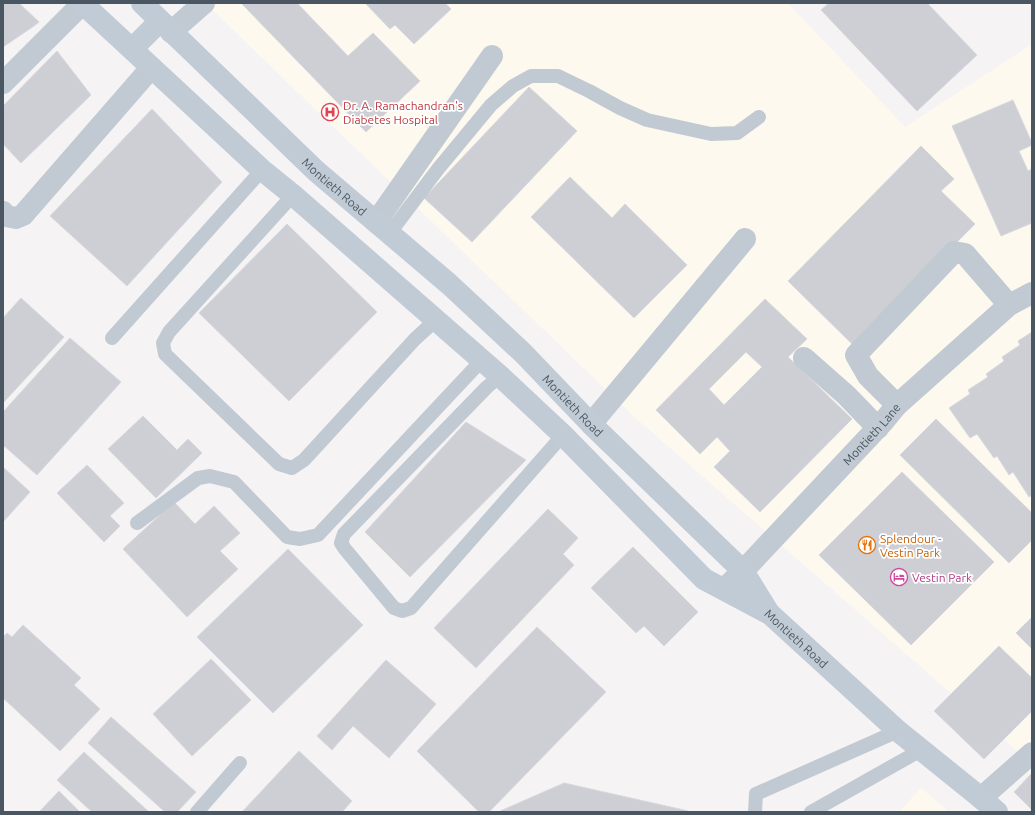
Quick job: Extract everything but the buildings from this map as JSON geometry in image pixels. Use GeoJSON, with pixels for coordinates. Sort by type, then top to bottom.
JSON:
{"type":"FeatureCollection","features":[{"type":"Feature","properties":{"kind":"main road"},"geometry":{"type":"LineString","coordinates":[[82,3],[262,170],[437,319],[500,376],[563,435],[704,579],[769,613]]}},
{"type":"Feature","properties":{"kind":"main road","name":"Montieth Road"},"geometry":{"type":"LineString","coordinates":[[142,3],[316,171],[449,284],[523,353],[592,424],[743,571],[769,613],[898,731],[997,812]]}},
{"type":"Feature","properties":{"kind":"main road"},"geometry":{"type":"LineString","coordinates":[[132,49],[166,26]]}},
{"type":"Feature","properties":{"kind":"street"},"geometry":{"type":"LineString","coordinates":[[3,84],[82,3]]}},
{"type":"Feature","properties":{"kind":"street"},"geometry":{"type":"LineString","coordinates":[[166,26],[204,3]]}},
{"type":"Feature","properties":{"kind":"street"},"geometry":{"type":"LineString","coordinates":[[383,228],[492,56]]}},
{"type":"Feature","properties":{"kind":"street"},"geometry":{"type":"LineString","coordinates":[[3,212],[6,216],[16,218],[23,215],[151,68]]}},
{"type":"Feature","properties":{"kind":"street"},"geometry":{"type":"LineString","coordinates":[[592,424],[745,239]]}},
{"type":"Feature","properties":{"kind":"street"},"geometry":{"type":"LineString","coordinates":[[897,405],[868,376],[856,355],[954,252],[965,254],[1010,305]]}},
{"type":"Feature","properties":{"kind":"street","name":"Montieth Lane"},"geometry":{"type":"LineString","coordinates":[[724,590],[878,428],[897,405],[1010,305],[1032,293]]}},
{"type":"Feature","properties":{"kind":"street"},"geometry":{"type":"LineString","coordinates":[[804,358],[846,395],[878,428]]}},
{"type":"Feature","properties":{"kind":"street"},"geometry":{"type":"LineString","coordinates":[[981,798],[1032,753]]}},
{"type":"Feature","properties":{"kind":"lane"},"geometry":{"type":"LineString","coordinates":[[383,228],[438,169],[491,105],[513,86],[531,76],[558,76],[590,91],[620,108],[647,120],[711,134],[737,133],[759,117]]}},
{"type":"Feature","properties":{"kind":"lane"},"geometry":{"type":"LineString","coordinates":[[112,338],[262,170]]}},
{"type":"Feature","properties":{"kind":"lane"},"geometry":{"type":"LineString","coordinates":[[293,195],[169,332],[163,343],[165,354],[279,464],[292,468],[304,460],[415,339],[437,319]]}},
{"type":"Feature","properties":{"kind":"lane"},"geometry":{"type":"LineString","coordinates":[[137,523],[198,478],[210,476],[234,482],[287,537],[300,540],[318,535],[482,360]]}},
{"type":"Feature","properties":{"kind":"lane"},"geometry":{"type":"LineString","coordinates":[[500,376],[487,387],[344,534],[341,543],[345,549],[394,608],[402,611],[410,608],[563,435]]}},
{"type":"Feature","properties":{"kind":"lane"},"geometry":{"type":"LineString","coordinates":[[755,812],[756,794],[898,731]]}},
{"type":"Feature","properties":{"kind":"lane"},"geometry":{"type":"LineString","coordinates":[[812,812],[920,750]]}},
{"type":"Feature","properties":{"kind":"lane"},"geometry":{"type":"LineString","coordinates":[[197,812],[240,763]]}},
{"type":"Feature","properties":{"kind":"shaded area"},"geometry":{"type":"Polygon","coordinates":[[[205,3],[788,3],[905,127],[1032,44],[1032,764],[631,414],[205,3]]]}},
{"type":"Feature","properties":{"kind":"shaded area"},"geometry":{"type":"Polygon","coordinates":[[[921,788],[949,812],[899,812],[921,788]]]}},
{"type":"Feature","properties":{"kind":"place","name":"Dr. A. Ramachandran's Diabetes Hospital"},"geometry":{"type":"Point","coordinates":[330,112]}},
{"type":"Feature","properties":{"kind":"place","name":"Splendour - Vestin Park"},"geometry":{"type":"Point","coordinates":[867,545]}},
{"type":"Feature","properties":{"kind":"place","name":"Vestin Park"},"geometry":{"type":"Point","coordinates":[899,577]}}]}
